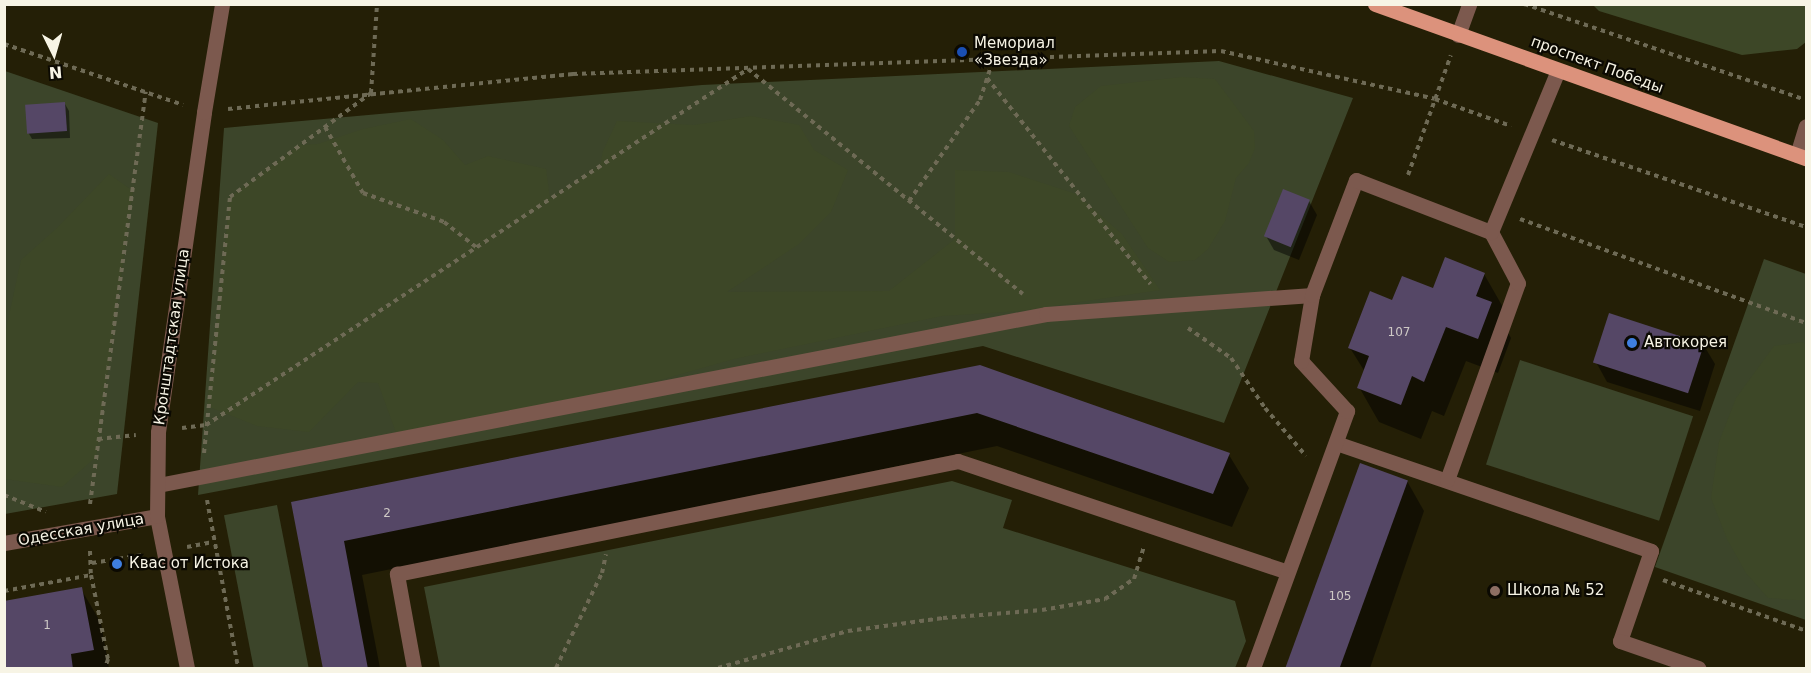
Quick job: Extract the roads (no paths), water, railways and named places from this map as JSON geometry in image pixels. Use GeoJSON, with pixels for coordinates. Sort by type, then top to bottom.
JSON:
{"type":"FeatureCollection","features":[{"type":"Feature","properties":{"kind":"main road","name":"проспект Победы"},"geometry":{"type":"LineString","coordinates":[[1375,4],[1802,157]]}},
{"type":"Feature","properties":{"kind":"street","name":"Кронштадтская улица"},"geometry":{"type":"LineString","coordinates":[[188,669],[157,516],[158,432],[204,112],[222,4]]}},
{"type":"Feature","properties":{"kind":"street"},"geometry":{"type":"LineString","coordinates":[[1458,34],[1469,4]]}},
{"type":"Feature","properties":{"kind":"street"},"geometry":{"type":"LineString","coordinates":[[1491,232],[1558,70]]}},
{"type":"Feature","properties":{"kind":"street"},"geometry":{"type":"LineString","coordinates":[[1802,157],[1806,126]]}},
{"type":"Feature","properties":{"kind":"street"},"geometry":{"type":"LineString","coordinates":[[1253,669],[1347,411],[1302,361],[1312,295],[1356,180],[1491,232],[1518,283],[1447,480]]}},
{"type":"Feature","properties":{"kind":"street"},"geometry":{"type":"LineString","coordinates":[[158,485],[1046,314],[1312,295]]}},
{"type":"Feature","properties":{"kind":"street"},"geometry":{"type":"LineString","coordinates":[[1336,443],[1651,551],[1620,641],[1698,669]]}},
{"type":"Feature","properties":{"kind":"street"},"geometry":{"type":"LineString","coordinates":[[414,669],[397,574],[958,461],[1287,572]]}},
{"type":"Feature","properties":{"kind":"street","name":"Одесская улица"},"geometry":{"type":"LineString","coordinates":[[4,543],[157,516]]}},
{"type":"Feature","properties":{"kind":"place","name":"Мемориал «Звезда»"},"geometry":{"type":"Point","coordinates":[962,52]}},
{"type":"Feature","properties":{"kind":"place","name":"Автокорея"},"geometry":{"type":"Point","coordinates":[1632,343]}},
{"type":"Feature","properties":{"kind":"place","name":"Квас от Истока"},"geometry":{"type":"Point","coordinates":[117,564]}},
{"type":"Feature","properties":{"kind":"place","name":"Школа № 52"},"geometry":{"type":"Point","coordinates":[1495,591]}}]}
